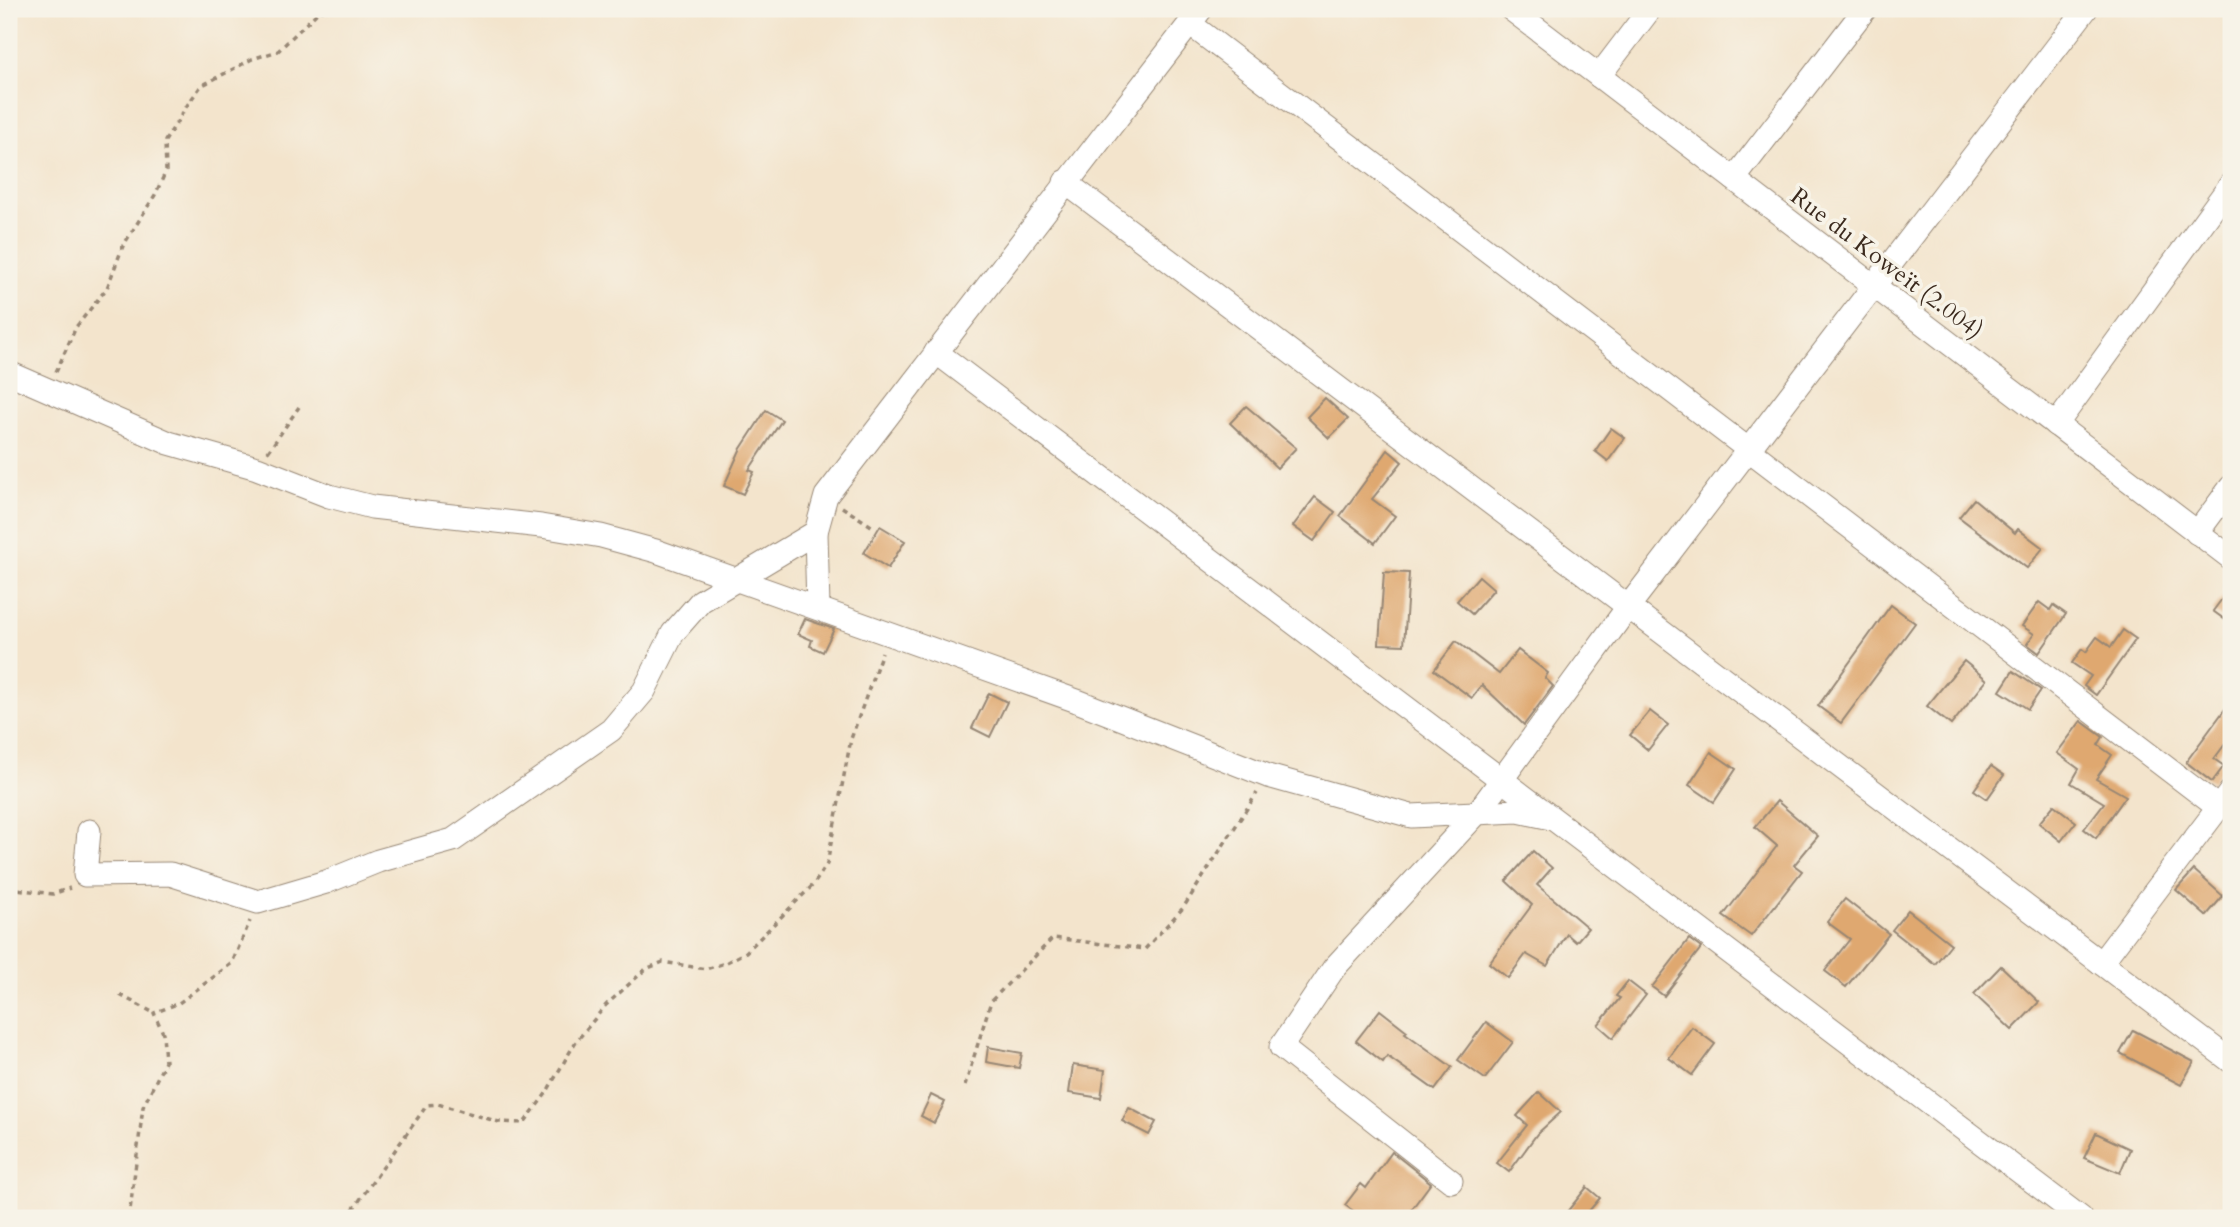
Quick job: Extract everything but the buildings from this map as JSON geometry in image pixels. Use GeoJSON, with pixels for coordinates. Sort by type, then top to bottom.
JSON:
{"type":"FeatureCollection","features":[{"type":"Feature","properties":{"kind":"street","name":"Rue du Koweït (2.004)"},"geometry":{"type":"LineString","coordinates":[[1511,9],[2231,558]]}},
{"type":"Feature","properties":{"kind":"street"},"geometry":{"type":"LineString","coordinates":[[1599,76],[1650,9]]}},
{"type":"Feature","properties":{"kind":"street"},"geometry":{"type":"LineString","coordinates":[[1734,179],[1865,9]]}},
{"type":"Feature","properties":{"kind":"street"},"geometry":{"type":"LineString","coordinates":[[1451,1181],[1281,1047],[1334,968],[1478,812],[1628,607],[1876,287],[2086,9]]}},
{"type":"Feature","properties":{"kind":"street"},"geometry":{"type":"LineString","coordinates":[[818,608],[816,532],[827,496],[1065,182],[1195,16],[1750,451],[2225,800],[2101,963]]}},
{"type":"Feature","properties":{"kind":"street"},"geometry":{"type":"LineString","coordinates":[[1065,182],[2231,1061]]}},
{"type":"Feature","properties":{"kind":"street"},"geometry":{"type":"LineString","coordinates":[[2056,425],[2231,184]]}},
{"type":"Feature","properties":{"kind":"street"},"geometry":{"type":"LineString","coordinates":[[936,352],[2081,1218]]}},
{"type":"Feature","properties":{"kind":"street"},"geometry":{"type":"LineString","coordinates":[[9,373],[49,388],[169,443],[257,468],[329,496],[372,508],[466,516],[601,536],[739,578],[1077,701],[1268,776],[1411,816],[1518,811],[1551,818]]}},
{"type":"Feature","properties":{"kind":"street"},"geometry":{"type":"LineString","coordinates":[[2197,533],[2231,487]]}},
{"type":"Feature","properties":{"kind":"street"},"geometry":{"type":"LineString","coordinates":[[89,831],[85,875],[170,874],[258,902],[327,882],[378,861],[453,841],[611,730],[644,691],[663,649],[701,601],[816,532]]}},
{"type":"Feature","properties":{"kind":"path"},"geometry":{"type":"LineString","coordinates":[[49,388],[76,327],[107,288],[123,246],[155,195],[166,171],[164,141],[201,86],[252,58],[278,51],[317,13],[327,9]]}},
{"type":"Feature","properties":{"kind":"path"},"geometry":{"type":"LineString","coordinates":[[257,468],[299,407]]}},
{"type":"Feature","properties":{"kind":"path"},"geometry":{"type":"LineString","coordinates":[[827,496],[873,527]]}},
{"type":"Feature","properties":{"kind":"path"},"geometry":{"type":"LineString","coordinates":[[347,1218],[427,1105],[438,1104],[516,1125],[524,1123],[575,1043],[606,1005],[646,968],[663,962],[706,968],[725,963],[746,952],[814,884],[827,864],[851,739],[888,633]]}},
{"type":"Feature","properties":{"kind":"path"},"geometry":{"type":"LineString","coordinates":[[965,1086],[987,1007],[1000,992],[1053,938],[1145,949],[1184,908],[1268,776]]}},
{"type":"Feature","properties":{"kind":"path"},"geometry":{"type":"LineString","coordinates":[[9,888],[53,894],[68,890],[85,875]]}},
{"type":"Feature","properties":{"kind":"path"},"geometry":{"type":"LineString","coordinates":[[154,1013],[180,1003],[232,963],[258,902]]}},
{"type":"Feature","properties":{"kind":"path"},"geometry":{"type":"LineString","coordinates":[[120,995],[154,1013],[163,1033],[165,1062],[144,1107],[129,1218]]}}]}
